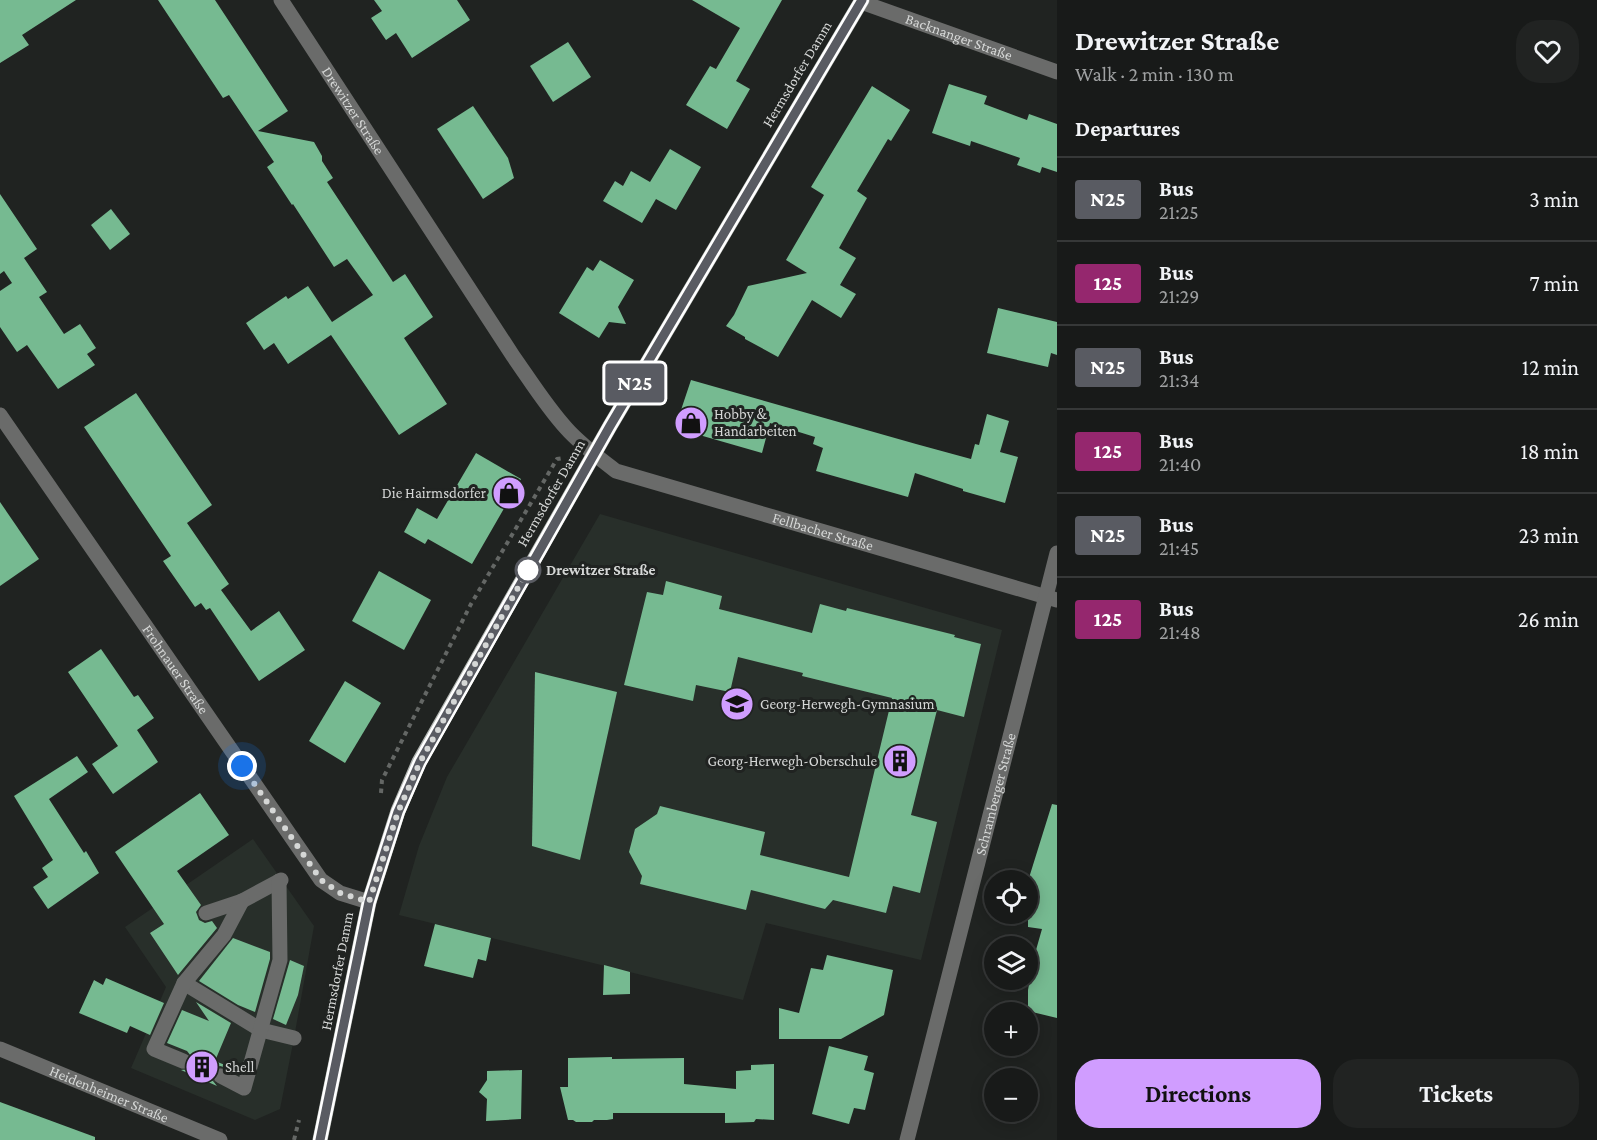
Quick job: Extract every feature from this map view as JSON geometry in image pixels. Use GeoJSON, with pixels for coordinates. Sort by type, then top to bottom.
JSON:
{"type":"FeatureCollection","features":[{"type":"Feature","properties":{"kind":"main road","name":"Hermsdorfer Damm"},"geometry":{"type":"LineString","coordinates":[[320,1140],[369,902],[398,812],[420,762],[594,454],[861,1]]}},
{"type":"Feature","properties":{"kind":"street","name":"Drewitzer Straße"},"geometry":{"type":"LineString","coordinates":[[281,0],[513,356],[567,429],[594,454]]}},
{"type":"Feature","properties":{"kind":"street","name":"Backnanger Straße"},"geometry":{"type":"LineString","coordinates":[[861,1],[1057,72]]}},
{"type":"Feature","properties":{"kind":"street","name":"Frohnauer Straße"},"geometry":{"type":"LineString","coordinates":[[0,414],[321,880],[340,893],[369,902]]}},
{"type":"Feature","properties":{"kind":"street","name":"Fellbacher Straße"},"geometry":{"type":"LineString","coordinates":[[594,454],[616,471],[1052,598]]}},
{"type":"Feature","properties":{"kind":"street","name":"Schramberger Straße"},"geometry":{"type":"LineString","coordinates":[[907,1140],[1052,598],[1057,553]]}},
{"type":"Feature","properties":{"kind":"street"},"geometry":{"type":"LineString","coordinates":[[206,913],[242,901],[280,881],[280,960],[244,1088],[220,1076]]}},
{"type":"Feature","properties":{"kind":"street"},"geometry":{"type":"LineString","coordinates":[[183,1061],[154,1049],[184,983],[224,935],[242,901]]}},
{"type":"Feature","properties":{"kind":"street"},"geometry":{"type":"LineString","coordinates":[[184,983],[261,1030],[294,1038]]}},
{"type":"Feature","properties":{"kind":"street","name":"Heidenheimer Straße"},"geometry":{"type":"LineString","coordinates":[[0,1048],[220,1140]]}},
{"type":"Feature","properties":{"kind":"shaded area","name":"Georg-Herwegh-Gymnasium"},"geometry":{"type":"Polygon","coordinates":[[[600,514],[1002,630],[921,960],[766,923],[743,1000],[399,915],[419,846],[447,777],[600,514]]]}},
{"type":"Feature","properties":{"kind":"shaded area"},"geometry":{"type":"Polygon","coordinates":[[[253,839],[314,926],[280,1109],[255,1120],[131,1068],[166,987],[125,927],[253,839]]]}},
{"type":"Feature","properties":{"kind":"building"},"geometry":{"type":"Polygon","coordinates":[[[0,0],[76,0],[22,35],[29,45],[0,63],[0,0]]]}},
{"type":"Feature","properties":{"kind":"building"},"geometry":{"type":"Polygon","coordinates":[[[158,0],[215,0],[288,111],[258,131],[314,142],[333,178],[327,182],[393,282],[405,274],[433,317],[404,338],[447,404],[399,435],[331,335],[288,364],[274,343],[264,350],[246,323],[286,296],[288,299],[308,286],[332,322],[373,295],[347,259],[334,267],[267,167],[274,162],[229,95],[223,98],[158,0]]]}},
{"type":"Feature","properties":{"kind":"building"},"geometry":{"type":"Polygon","coordinates":[[[374,0],[457,0],[470,20],[412,58],[396,33],[386,40],[371,18],[382,11],[374,0]]]}},
{"type":"Feature","properties":{"kind":"building"},"geometry":{"type":"Polygon","coordinates":[[[692,0],[782,0],[736,81],[750,89],[727,129],[686,105],[710,66],[716,69],[740,28],[692,0]]]}},
{"type":"Feature","properties":{"kind":"building"},"geometry":{"type":"Polygon","coordinates":[[[568,42],[591,77],[553,102],[530,66],[568,42]]]}},
{"type":"Feature","properties":{"kind":"building"},"geometry":{"type":"Polygon","coordinates":[[[949,84],[987,96],[984,104],[1027,120],[1029,114],[1057,124],[1057,172],[1042,167],[1040,173],[1017,165],[1020,158],[971,141],[970,146],[932,133],[949,84]]]}},
{"type":"Feature","properties":{"kind":"building"},"geometry":{"type":"Polygon","coordinates":[[[872,86],[910,110],[891,141],[888,139],[857,191],[867,198],[839,248],[856,258],[840,285],[856,294],[841,318],[812,300],[778,357],[726,326],[748,286],[807,273],[786,260],[824,195],[811,187],[872,86]]]}},
{"type":"Feature","properties":{"kind":"building"},"geometry":{"type":"Polygon","coordinates":[[[473,106],[508,158],[514,178],[483,199],[437,129],[473,106]]]}},
{"type":"Feature","properties":{"kind":"building"},"geometry":{"type":"Polygon","coordinates":[[[670,149],[701,167],[676,210],[656,199],[642,223],[603,201],[615,181],[623,186],[631,171],[650,182],[670,149]]]}},
{"type":"Feature","properties":{"kind":"building"},"geometry":{"type":"Polygon","coordinates":[[[0,194],[37,249],[24,258],[47,292],[39,297],[64,334],[80,324],[96,348],[87,354],[95,365],[58,389],[27,345],[17,352],[0,327],[0,291],[12,283],[4,271],[0,274],[0,194]]]}},
{"type":"Feature","properties":{"kind":"building"},"geometry":{"type":"Polygon","coordinates":[[[111,209],[130,234],[110,250],[91,225],[111,209]]]}},
{"type":"Feature","properties":{"kind":"building"},"geometry":{"type":"Polygon","coordinates":[[[600,260],[634,280],[618,307],[626,324],[609,322],[599,338],[559,313],[587,267],[593,271],[600,260]]]}},
{"type":"Feature","properties":{"kind":"building"},"geometry":{"type":"Polygon","coordinates":[[[998,308],[1057,322],[1057,355],[1051,353],[1048,367],[987,353],[998,308]]]}},
{"type":"Feature","properties":{"kind":"building"},"geometry":{"type":"Polygon","coordinates":[[[691,380],[971,459],[975,444],[979,445],[987,414],[1009,421],[1000,452],[1018,457],[1005,503],[963,491],[963,489],[915,473],[908,497],[816,471],[823,448],[813,444],[815,437],[770,423],[762,453],[675,428],[691,380]]]}},
{"type":"Feature","properties":{"kind":"building"},"geometry":{"type":"Polygon","coordinates":[[[136,393],[212,505],[187,523],[229,584],[221,590],[251,631],[279,611],[305,650],[259,681],[210,608],[206,610],[201,603],[195,607],[163,561],[171,556],[84,427],[136,393]]]}},
{"type":"Feature","properties":{"kind":"building"},"geometry":{"type":"Polygon","coordinates":[[[476,453],[521,479],[472,564],[428,539],[425,544],[404,532],[417,508],[437,519],[476,453]]]}},
{"type":"Feature","properties":{"kind":"building"},"geometry":{"type":"Polygon","coordinates":[[[0,502],[39,559],[0,586],[0,502]]]}},
{"type":"Feature","properties":{"kind":"building"},"geometry":{"type":"Polygon","coordinates":[[[379,571],[431,600],[404,650],[352,621],[379,571]]]}},
{"type":"Feature","properties":{"kind":"building","name":"Georg-Herwegh-Oberschule"},"geometry":{"type":"Polygon","coordinates":[[[666,581],[722,596],[719,609],[812,633],[820,604],[846,611],[847,608],[955,635],[954,637],[981,644],[964,717],[937,710],[911,815],[937,822],[920,893],[893,886],[886,913],[833,900],[825,909],[751,890],[746,910],[640,884],[642,876],[629,852],[635,829],[657,814],[660,806],[765,832],[760,855],[849,877],[892,698],[802,676],[803,673],[738,657],[730,692],[696,685],[693,701],[624,685],[647,592],[663,595],[666,581]]]}},
{"type":"Feature","properties":{"kind":"building"},"geometry":{"type":"Polygon","coordinates":[[[101,649],[134,697],[138,695],[154,718],[137,730],[158,762],[113,794],[92,764],[118,746],[68,672],[101,649]]]}},
{"type":"Feature","properties":{"kind":"building"},"geometry":{"type":"Polygon","coordinates":[[[535,672],[617,692],[580,860],[532,846],[535,672]]]}},
{"type":"Feature","properties":{"kind":"building"},"geometry":{"type":"Polygon","coordinates":[[[345,681],[381,703],[345,763],[309,741],[345,681]]]}},
{"type":"Feature","properties":{"kind":"building"},"geometry":{"type":"Polygon","coordinates":[[[77,756],[88,772],[49,799],[99,873],[48,909],[33,887],[48,877],[42,868],[53,860],[14,796],[77,756]]]}},
{"type":"Feature","properties":{"kind":"building"},"geometry":{"type":"Polygon","coordinates":[[[200,793],[229,835],[177,871],[201,905],[196,912],[199,920],[205,923],[212,921],[217,928],[178,975],[150,933],[164,924],[115,852],[200,793]]]}},
{"type":"Feature","properties":{"kind":"building"},"geometry":{"type":"Polygon","coordinates":[[[1052,804],[1057,805],[1057,1018],[1038,1013],[1038,1002],[1028,1002],[1028,990],[1038,990],[1038,943],[1042,929],[1028,927],[1028,924],[1038,924],[1038,870],[1031,870],[1052,804]]]}},
{"type":"Feature","properties":{"kind":"building"},"geometry":{"type":"Polygon","coordinates":[[[435,924],[491,938],[486,961],[478,959],[473,978],[424,966],[435,924]]]}},
{"type":"Feature","properties":{"kind":"building"},"geometry":{"type":"Polygon","coordinates":[[[233,938],[270,952],[255,1012],[238,1005],[199,981],[233,938]]]}},
{"type":"Feature","properties":{"kind":"building"},"geometry":{"type":"Polygon","coordinates":[[[827,955],[893,970],[884,1015],[841,1039],[779,1039],[779,1008],[799,1013],[811,968],[823,970],[827,955]]]}},
{"type":"Feature","properties":{"kind":"building"},"geometry":{"type":"Polygon","coordinates":[[[290,960],[304,966],[298,995],[286,1025],[273,1019],[290,960]]]}},
{"type":"Feature","properties":{"kind":"building"},"geometry":{"type":"Polygon","coordinates":[[[604,965],[630,972],[630,994],[603,995],[604,965]]]}},
{"type":"Feature","properties":{"kind":"building"},"geometry":{"type":"Polygon","coordinates":[[[106,978],[164,1003],[150,1035],[130,1026],[127,1033],[79,1013],[94,980],[103,985],[106,978]]]}},
{"type":"Feature","properties":{"kind":"building"},"geometry":{"type":"Polygon","coordinates":[[[196,1002],[231,1023],[215,1061],[225,1065],[215,1068],[211,1076],[217,1086],[181,1070],[188,1069],[192,1065],[191,1056],[187,1051],[167,1043],[182,1010],[209,1021],[196,1002]]]}},
{"type":"Feature","properties":{"kind":"building"},"geometry":{"type":"Polygon","coordinates":[[[829,1046],[868,1056],[864,1070],[874,1073],[865,1110],[854,1108],[849,1124],[812,1114],[829,1046]]]}},
{"type":"Feature","properties":{"kind":"building"},"geometry":{"type":"Polygon","coordinates":[[[612,1057],[612,1059],[684,1058],[684,1084],[736,1089],[736,1071],[751,1070],[751,1065],[774,1064],[774,1120],[756,1119],[754,1122],[725,1123],[725,1113],[613,1113],[613,1119],[607,1120],[576,1122],[568,1120],[560,1087],[568,1087],[568,1058],[612,1057]]]}},
{"type":"Feature","properties":{"kind":"building"},"geometry":{"type":"Polygon","coordinates":[[[522,1070],[521,1119],[486,1121],[487,1099],[479,1092],[487,1080],[487,1071],[522,1070]]]}},
{"type":"Feature","properties":{"kind":"building"},"geometry":{"type":"Polygon","coordinates":[[[0,1102],[95,1137],[95,1140],[0,1140],[0,1102]]]}},
{"type":"Feature","properties":{"kind":"tunnel"},"geometry":{"type":"LineString","coordinates":[[183,1061],[221,1076]]}},
{"type":"Feature","properties":{"kind":"bus line","name":"N25"},"geometry":{"type":"LineString","coordinates":[[320,1140],[369,902],[398,812],[420,762],[610,426],[862,0]]}},
{"type":"Feature","properties":{"kind":"place","name":"Hobby & Handarbeiten"},"geometry":{"type":"Point","coordinates":[691,423]}},
{"type":"Feature","properties":{"kind":"place","name":"Die Hairmsdorfer"},"geometry":{"type":"Point","coordinates":[509,493]}},
{"type":"Feature","properties":{"kind":"place","name":"Drewitzer Straße"},"geometry":{"type":"Point","coordinates":[528,570]}},
{"type":"Feature","properties":{"kind":"place","name":"Georg-Herwegh-Gymnasium"},"geometry":{"type":"Point","coordinates":[737,704]}},
{"type":"Feature","properties":{"kind":"place","name":"Georg-Herwegh-Oberschule"},"geometry":{"type":"Point","coordinates":[900,761]}},
{"type":"Feature","properties":{"kind":"place","name":"Shell"},"geometry":{"type":"Point","coordinates":[202,1067]}},
{"type":"Feature","properties":{"kind":"route"},"geometry":{"type":"LineString","coordinates":[[242,766],[321,880],[340,893],[369,902],[398,812],[420,762],[528,570]]}}]}
